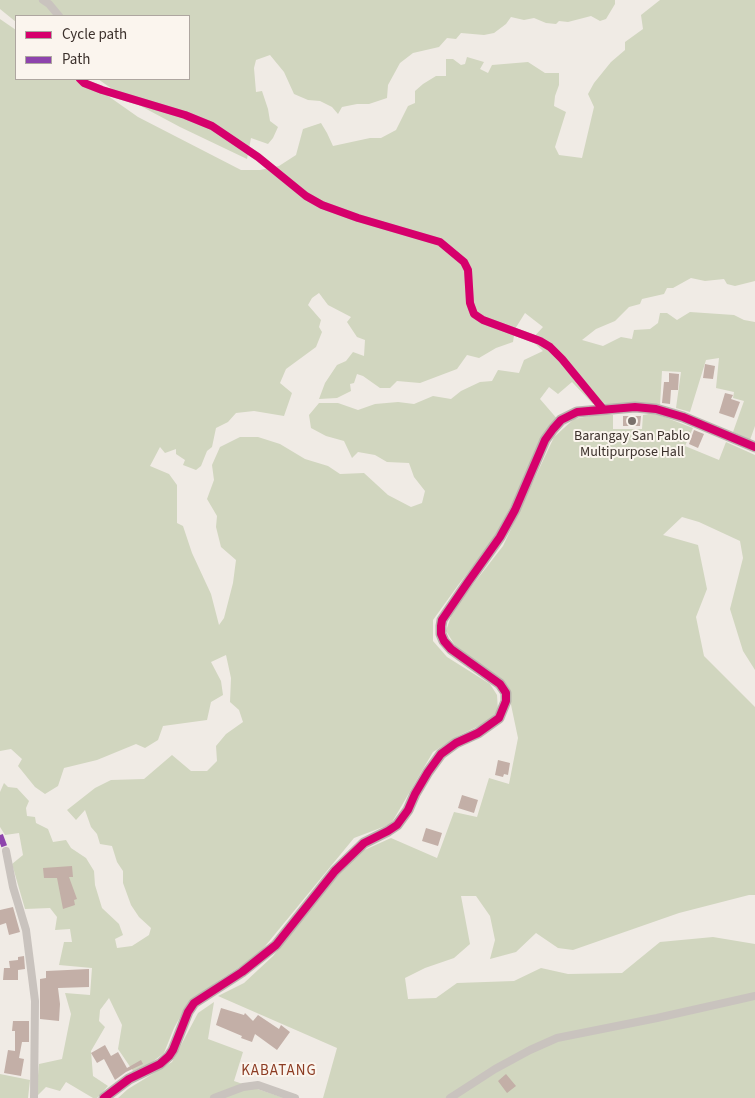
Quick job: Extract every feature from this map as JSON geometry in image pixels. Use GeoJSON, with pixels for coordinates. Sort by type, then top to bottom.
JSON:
{"type":"FeatureCollection","features":[{"type":"Feature","properties":{"kind":"street"},"geometry":{"type":"LineString","coordinates":[[43,0],[50,4],[59,15]]}},
{"type":"Feature","properties":{"kind":"street"},"geometry":{"type":"LineString","coordinates":[[81,80],[102,90],[185,114],[212,126],[258,158],[306,196],[322,205],[358,218],[440,242],[464,262],[468,270],[470,303],[474,314],[483,320],[540,341],[550,347],[603,408]]}},
{"type":"Feature","properties":{"kind":"street"},"geometry":{"type":"LineString","coordinates":[[104,1098],[130,1079],[160,1064],[170,1056],[188,1012],[194,1003],[242,972],[276,945],[341,865],[364,843],[397,825],[408,810],[428,772],[441,754],[456,743],[478,733],[499,718],[506,701],[506,693],[500,684],[444,641],[440,626],[462,589],[500,537],[515,510],[546,440],[561,420],[576,412],[603,408],[635,407],[656,409],[683,417],[755,447]]}},
{"type":"Feature","properties":{"kind":"street"},"geometry":{"type":"LineString","coordinates":[[6,851],[26,930],[35,1001],[34,1098]]}},
{"type":"Feature","properties":{"kind":"street"},"geometry":{"type":"LineString","coordinates":[[450,1098],[495,1069],[557,1038],[755,996]]}},
{"type":"Feature","properties":{"kind":"street"},"geometry":{"type":"LineString","coordinates":[[214,1098],[243,1087],[258,1085],[295,1098]]}},
{"type":"Feature","properties":{"kind":"green space"},"geometry":{"type":"Polygon","coordinates":[[[0,0],[615,0],[615,4],[606,19],[600,21],[591,16],[568,22],[559,21],[556,24],[546,23],[534,18],[524,20],[511,17],[506,24],[494,33],[484,35],[461,33],[456,39],[447,38],[439,47],[413,53],[400,63],[388,85],[387,98],[369,104],[342,107],[338,114],[332,107],[320,101],[308,100],[294,94],[284,72],[270,55],[256,60],[254,68],[256,92],[262,91],[270,121],[278,127],[268,144],[251,138],[247,159],[180,127],[122,96],[99,80],[190,80],[190,15],[15,15],[15,21],[0,9],[0,0]]]}},
{"type":"Feature","properties":{"kind":"green space"},"geometry":{"type":"Polygon","coordinates":[[[660,0],[755,0],[755,281],[735,286],[727,284],[724,279],[705,281],[691,278],[673,288],[667,288],[664,294],[642,299],[640,304],[629,307],[615,321],[596,329],[582,340],[603,346],[621,337],[632,339],[634,330],[650,329],[658,323],[660,313],[667,313],[677,320],[690,312],[734,315],[744,320],[755,322],[755,426],[750,440],[733,432],[744,401],[733,398],[734,392],[716,388],[719,358],[706,360],[690,412],[676,408],[681,372],[662,371],[660,405],[593,404],[572,382],[558,394],[549,387],[540,399],[559,421],[518,492],[493,541],[433,620],[433,641],[447,657],[490,684],[497,695],[498,711],[487,722],[460,735],[433,752],[391,824],[354,838],[257,956],[188,1003],[174,1028],[164,1053],[151,1063],[133,1071],[118,1049],[122,1025],[109,998],[100,1010],[99,1021],[105,1027],[91,1051],[93,1076],[108,1086],[97,1098],[93,1098],[66,1082],[60,1091],[46,1087],[36,1097],[39,1064],[62,1059],[71,1014],[65,993],[90,995],[92,968],[59,965],[64,942],[72,942],[70,929],[55,930],[57,917],[50,908],[25,909],[12,864],[23,855],[19,833],[5,835],[0,827],[0,792],[4,783],[8,787],[17,788],[29,801],[26,808],[27,816],[35,817],[36,823],[48,829],[53,842],[66,840],[71,848],[86,858],[94,871],[95,885],[102,908],[119,924],[123,935],[115,939],[117,948],[132,946],[149,935],[151,928],[139,917],[131,905],[123,883],[123,871],[117,862],[112,846],[100,844],[85,810],[76,820],[67,810],[95,788],[111,780],[144,779],[172,755],[191,771],[207,771],[217,761],[216,746],[226,734],[243,722],[239,710],[230,702],[231,678],[226,655],[211,662],[221,681],[223,695],[211,702],[207,720],[163,726],[158,740],[145,748],[136,744],[97,760],[64,768],[58,786],[45,794],[35,787],[18,766],[22,759],[11,749],[0,751],[0,19],[15,29],[15,80],[85,80],[138,117],[241,170],[260,170],[279,166],[296,155],[303,129],[321,123],[333,146],[370,138],[381,138],[396,130],[408,106],[415,103],[415,91],[436,76],[446,76],[446,59],[453,59],[461,65],[465,64],[467,57],[484,62],[480,69],[488,73],[492,65],[528,62],[545,73],[559,73],[559,85],[554,106],[566,112],[555,147],[559,155],[582,158],[594,107],[588,94],[594,83],[611,62],[625,50],[625,42],[643,29],[641,15],[660,0]],[[319,293],[312,298],[308,305],[321,320],[319,327],[322,332],[316,347],[286,369],[280,383],[292,393],[284,416],[254,411],[236,413],[228,422],[216,428],[212,447],[207,451],[201,466],[196,470],[183,465],[185,460],[176,454],[176,449],[165,453],[160,447],[150,466],[169,474],[177,485],[177,523],[183,526],[192,553],[211,594],[219,625],[224,618],[233,583],[236,560],[221,547],[216,527],[217,516],[207,499],[214,480],[212,465],[220,447],[240,437],[258,437],[280,444],[305,459],[328,466],[340,474],[364,473],[388,495],[411,507],[422,503],[425,491],[414,477],[409,463],[387,462],[375,455],[358,452],[352,458],[344,441],[326,436],[311,428],[309,415],[319,403],[338,403],[358,410],[375,404],[398,402],[414,404],[433,396],[451,399],[461,391],[480,382],[492,381],[498,370],[519,373],[524,360],[543,351],[531,340],[543,327],[525,313],[515,329],[513,342],[496,348],[479,358],[467,355],[457,369],[420,383],[397,381],[390,388],[380,388],[357,374],[354,383],[350,384],[351,391],[337,398],[319,399],[325,383],[337,365],[346,361],[353,352],[364,356],[365,340],[357,337],[347,322],[351,317],[328,305],[319,293]]]}},
{"type":"Feature","properties":{"kind":"green space"},"geometry":{"type":"Polygon","coordinates":[[[654,413],[693,428],[685,446],[719,460],[726,442],[755,455],[755,670],[743,651],[730,609],[743,558],[740,541],[699,522],[682,517],[663,535],[698,545],[707,589],[696,617],[704,656],[755,707],[755,895],[679,913],[573,950],[558,948],[536,933],[516,952],[490,959],[495,940],[490,916],[476,896],[461,896],[470,944],[454,958],[425,968],[405,978],[408,999],[436,998],[457,983],[514,981],[541,968],[568,974],[622,973],[660,942],[713,937],[755,944],[755,1098],[323,1098],[337,1048],[218,996],[244,983],[273,956],[335,877],[360,852],[391,838],[437,858],[454,812],[477,817],[489,778],[509,784],[518,738],[510,700],[456,647],[446,631],[453,610],[503,546],[554,437],[574,419],[595,415],[613,415],[613,429],[642,429],[643,415],[654,413]]]}},
{"type":"Feature","properties":{"kind":"green space"},"geometry":{"type":"Polygon","coordinates":[[[214,1002],[208,1039],[243,1052],[234,1081],[284,1098],[118,1098],[128,1089],[172,1062],[198,1013],[214,1002]]]}},
{"type":"Feature","properties":{"kind":"green space"},"geometry":{"type":"Polygon","coordinates":[[[0,1074],[30,1080],[28,1098],[0,1098],[0,1074]]]}},
{"type":"Feature","properties":{"kind":"building"},"geometry":{"type":"Polygon","coordinates":[[[705,364],[715,366],[713,379],[703,378],[705,364]]]}},
{"type":"Feature","properties":{"kind":"building"},"geometry":{"type":"Polygon","coordinates":[[[669,373],[679,374],[678,390],[671,390],[670,404],[662,403],[664,382],[669,382],[669,373]]]}},
{"type":"Feature","properties":{"kind":"building"},"geometry":{"type":"Polygon","coordinates":[[[725,393],[733,395],[731,399],[740,402],[734,418],[719,413],[725,393]]]}},
{"type":"Feature","properties":{"kind":"building","name":"Barangay San Pablo Multipurpose Hall"},"geometry":{"type":"Polygon","coordinates":[[[623,416],[641,416],[640,426],[623,426],[623,416]]]}},
{"type":"Feature","properties":{"kind":"building"},"geometry":{"type":"Polygon","coordinates":[[[694,430],[704,434],[698,448],[689,444],[694,430]]]}},
{"type":"Feature","properties":{"kind":"building"},"geometry":{"type":"Polygon","coordinates":[[[498,760],[510,763],[508,775],[504,774],[503,777],[495,775],[498,760]]]}},
{"type":"Feature","properties":{"kind":"building"},"geometry":{"type":"Polygon","coordinates":[[[462,795],[478,800],[474,813],[458,808],[462,795]]]}},
{"type":"Feature","properties":{"kind":"building"},"geometry":{"type":"Polygon","coordinates":[[[426,828],[442,833],[438,846],[422,841],[426,828]]]}},
{"type":"Feature","properties":{"kind":"building"},"geometry":{"type":"Polygon","coordinates":[[[72,866],[73,877],[69,877],[77,899],[74,900],[75,905],[63,909],[57,878],[44,878],[43,868],[72,866]]]}},
{"type":"Feature","properties":{"kind":"building"},"geometry":{"type":"Polygon","coordinates":[[[13,907],[20,932],[9,935],[6,923],[0,925],[0,910],[13,907]]]}},
{"type":"Feature","properties":{"kind":"building"},"geometry":{"type":"Polygon","coordinates":[[[24,956],[25,969],[18,970],[18,980],[3,980],[4,968],[10,968],[9,961],[18,960],[18,957],[24,956]]]}},
{"type":"Feature","properties":{"kind":"building"},"geometry":{"type":"Polygon","coordinates":[[[89,969],[89,987],[58,988],[60,1004],[59,1021],[40,1019],[40,979],[46,978],[46,971],[89,969]]]}},
{"type":"Feature","properties":{"kind":"building"},"geometry":{"type":"Polygon","coordinates":[[[221,1008],[244,1015],[245,1013],[253,1021],[258,1015],[279,1029],[281,1025],[290,1032],[277,1050],[255,1034],[252,1042],[216,1025],[221,1008]]]}},
{"type":"Feature","properties":{"kind":"building"},"geometry":{"type":"Polygon","coordinates":[[[13,1021],[29,1021],[29,1042],[22,1042],[19,1058],[24,1059],[21,1076],[4,1073],[8,1050],[15,1051],[15,1031],[12,1031],[13,1021]]]}},
{"type":"Feature","properties":{"kind":"building"},"geometry":{"type":"Polygon","coordinates":[[[105,1045],[111,1056],[118,1052],[127,1068],[141,1060],[143,1064],[115,1080],[104,1059],[97,1063],[91,1053],[105,1045]]]}},
{"type":"Feature","properties":{"kind":"building"},"geometry":{"type":"Polygon","coordinates":[[[506,1074],[516,1086],[507,1093],[498,1081],[506,1074]]]}},
{"type":"Feature","properties":{"kind":"marked path"},"geometry":{"type":"LineString","coordinates":[[0,835],[6,851]]}},
{"type":"Feature","properties":{"kind":"cycle path"},"geometry":{"type":"LineString","coordinates":[[81,80],[102,90],[185,115],[212,126],[258,157],[306,196],[322,205],[358,218],[440,242],[464,262],[468,270],[470,303],[474,314],[483,320],[540,341],[550,347],[603,409]]}},
{"type":"Feature","properties":{"kind":"cycle path"},"geometry":{"type":"LineString","coordinates":[[104,1098],[129,1079],[160,1064],[169,1056],[188,1012],[194,1003],[242,972],[276,945],[335,871],[364,843],[397,825],[408,810],[428,772],[441,754],[456,743],[478,733],[499,718],[506,701],[506,693],[500,684],[451,649],[441,634],[442,620],[500,537],[515,510],[545,440],[561,420],[577,412],[635,407],[656,409],[683,417],[755,447]]}},
{"type":"Feature","properties":{"kind":"place","name":"Barangay San Pablo Multipurpose Hall"},"geometry":{"type":"Point","coordinates":[632,421]}},
{"type":"Feature","properties":{"kind":"district","name":"KABATANG"},"geometry":{"type":"Point","coordinates":[279,1072]}}]}
